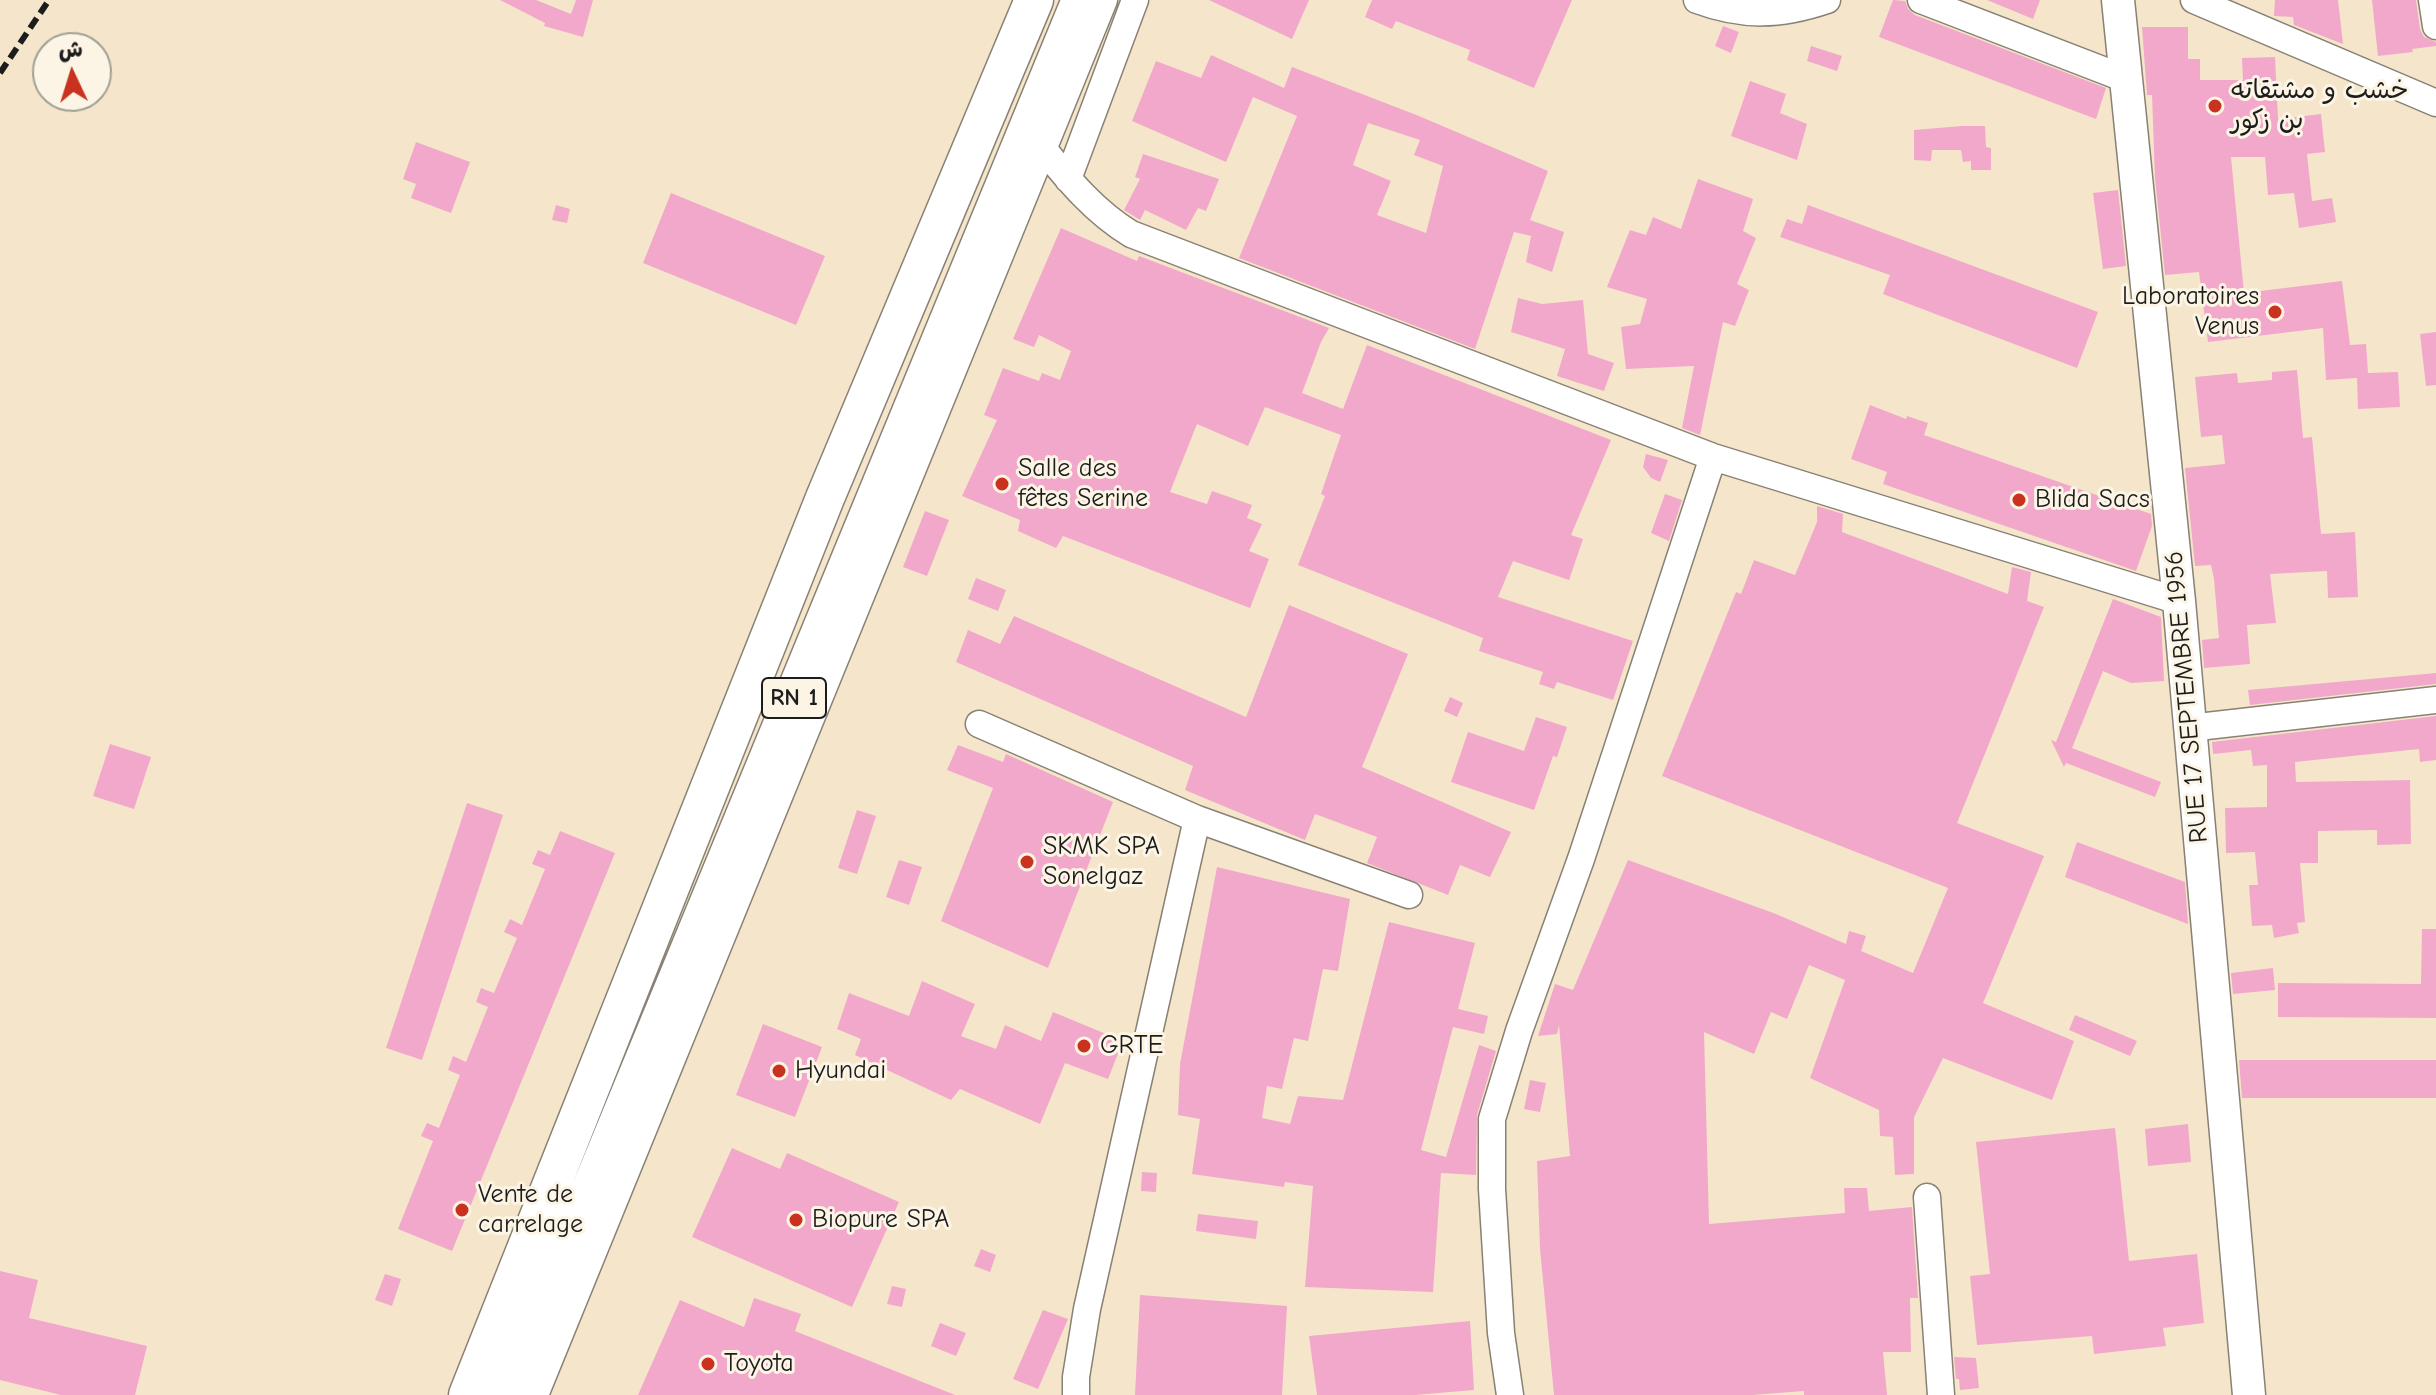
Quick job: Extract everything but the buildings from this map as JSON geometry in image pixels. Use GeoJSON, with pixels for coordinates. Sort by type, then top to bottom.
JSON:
{"type":"FeatureCollection","features":[{"type":"Feature","properties":{"kind":"highway","name":"RN 1"},"geometry":{"type":"LineString","coordinates":[[468,1395],[825,498],[1034,0]]}},
{"type":"Feature","properties":{"kind":"highway","name":"RN 1"},"geometry":{"type":"LineString","coordinates":[[506,1395],[1081,0]]}},
{"type":"Feature","properties":{"kind":"main road","name":"RUE 17 SEPTEMBRE 1956"},"geometry":{"type":"LineString","coordinates":[[2118,0],[2179,601],[2249,1395]]}},
{"type":"Feature","properties":{"kind":"street"},"geometry":{"type":"LineString","coordinates":[[535,1395],[1104,0]]}},
{"type":"Feature","properties":{"kind":"street"},"geometry":{"type":"LineString","coordinates":[[1068,179],[1135,0]]}},
{"type":"Feature","properties":{"kind":"street"},"geometry":{"type":"LineString","coordinates":[[1697,0],[1726,11],[1757,14],[1827,0]]}},
{"type":"Feature","properties":{"kind":"street"},"geometry":{"type":"LineString","coordinates":[[1921,0],[2126,79]]}},
{"type":"Feature","properties":{"kind":"street"},"geometry":{"type":"LineString","coordinates":[[2194,0],[2436,103]]}},
{"type":"Feature","properties":{"kind":"street"},"geometry":{"type":"LineString","coordinates":[[2432,0],[2436,26]]}},
{"type":"Feature","properties":{"kind":"street"},"geometry":{"type":"LineString","coordinates":[[1042,147],[1106,219],[1131,234],[1713,457],[2179,601]]}},
{"type":"Feature","properties":{"kind":"street"},"geometry":{"type":"LineString","coordinates":[[1510,1395],[1501,1333],[1492,1119],[1713,457]]}},
{"type":"Feature","properties":{"kind":"street"},"geometry":{"type":"LineString","coordinates":[[2189,728],[2436,700]]}},
{"type":"Feature","properties":{"kind":"street"},"geometry":{"type":"LineString","coordinates":[[979,724],[1197,819],[1409,895]]}},
{"type":"Feature","properties":{"kind":"street"},"geometry":{"type":"LineString","coordinates":[[1076,1395],[1087,1309],[1197,819]]}},
{"type":"Feature","properties":{"kind":"street"},"geometry":{"type":"LineString","coordinates":[[1927,1197],[1941,1395]]}},
{"type":"Feature","properties":{"kind":"railway"},"geometry":{"type":"LineString","coordinates":[[0,73],[49,0]]}},
{"type":"Feature","properties":{"kind":"place","name":"خشب و مشتقاته بن زكور"},"geometry":{"type":"Point","coordinates":[2215,106]}},
{"type":"Feature","properties":{"kind":"place","name":"Laboratoires Venus"},"geometry":{"type":"Point","coordinates":[2275,312]}},
{"type":"Feature","properties":{"kind":"place","name":"Salle des fêtes Serine"},"geometry":{"type":"Point","coordinates":[1002,484]}},
{"type":"Feature","properties":{"kind":"place","name":"Blida Sacs"},"geometry":{"type":"Point","coordinates":[2019,500]}},
{"type":"Feature","properties":{"kind":"place","name":"SKMK SPA Sonelgaz"},"geometry":{"type":"Point","coordinates":[1027,862]}},
{"type":"Feature","properties":{"kind":"place","name":"GRTE"},"geometry":{"type":"Point","coordinates":[1084,1046]}},
{"type":"Feature","properties":{"kind":"place","name":"Hyundai"},"geometry":{"type":"Point","coordinates":[779,1071]}},
{"type":"Feature","properties":{"kind":"place","name":"Vente de carrelage"},"geometry":{"type":"Point","coordinates":[462,1210]}},
{"type":"Feature","properties":{"kind":"place","name":"Biopure SPA"},"geometry":{"type":"Point","coordinates":[796,1220]}},
{"type":"Feature","properties":{"kind":"place","name":"Toyota"},"geometry":{"type":"Point","coordinates":[708,1364]}}]}
